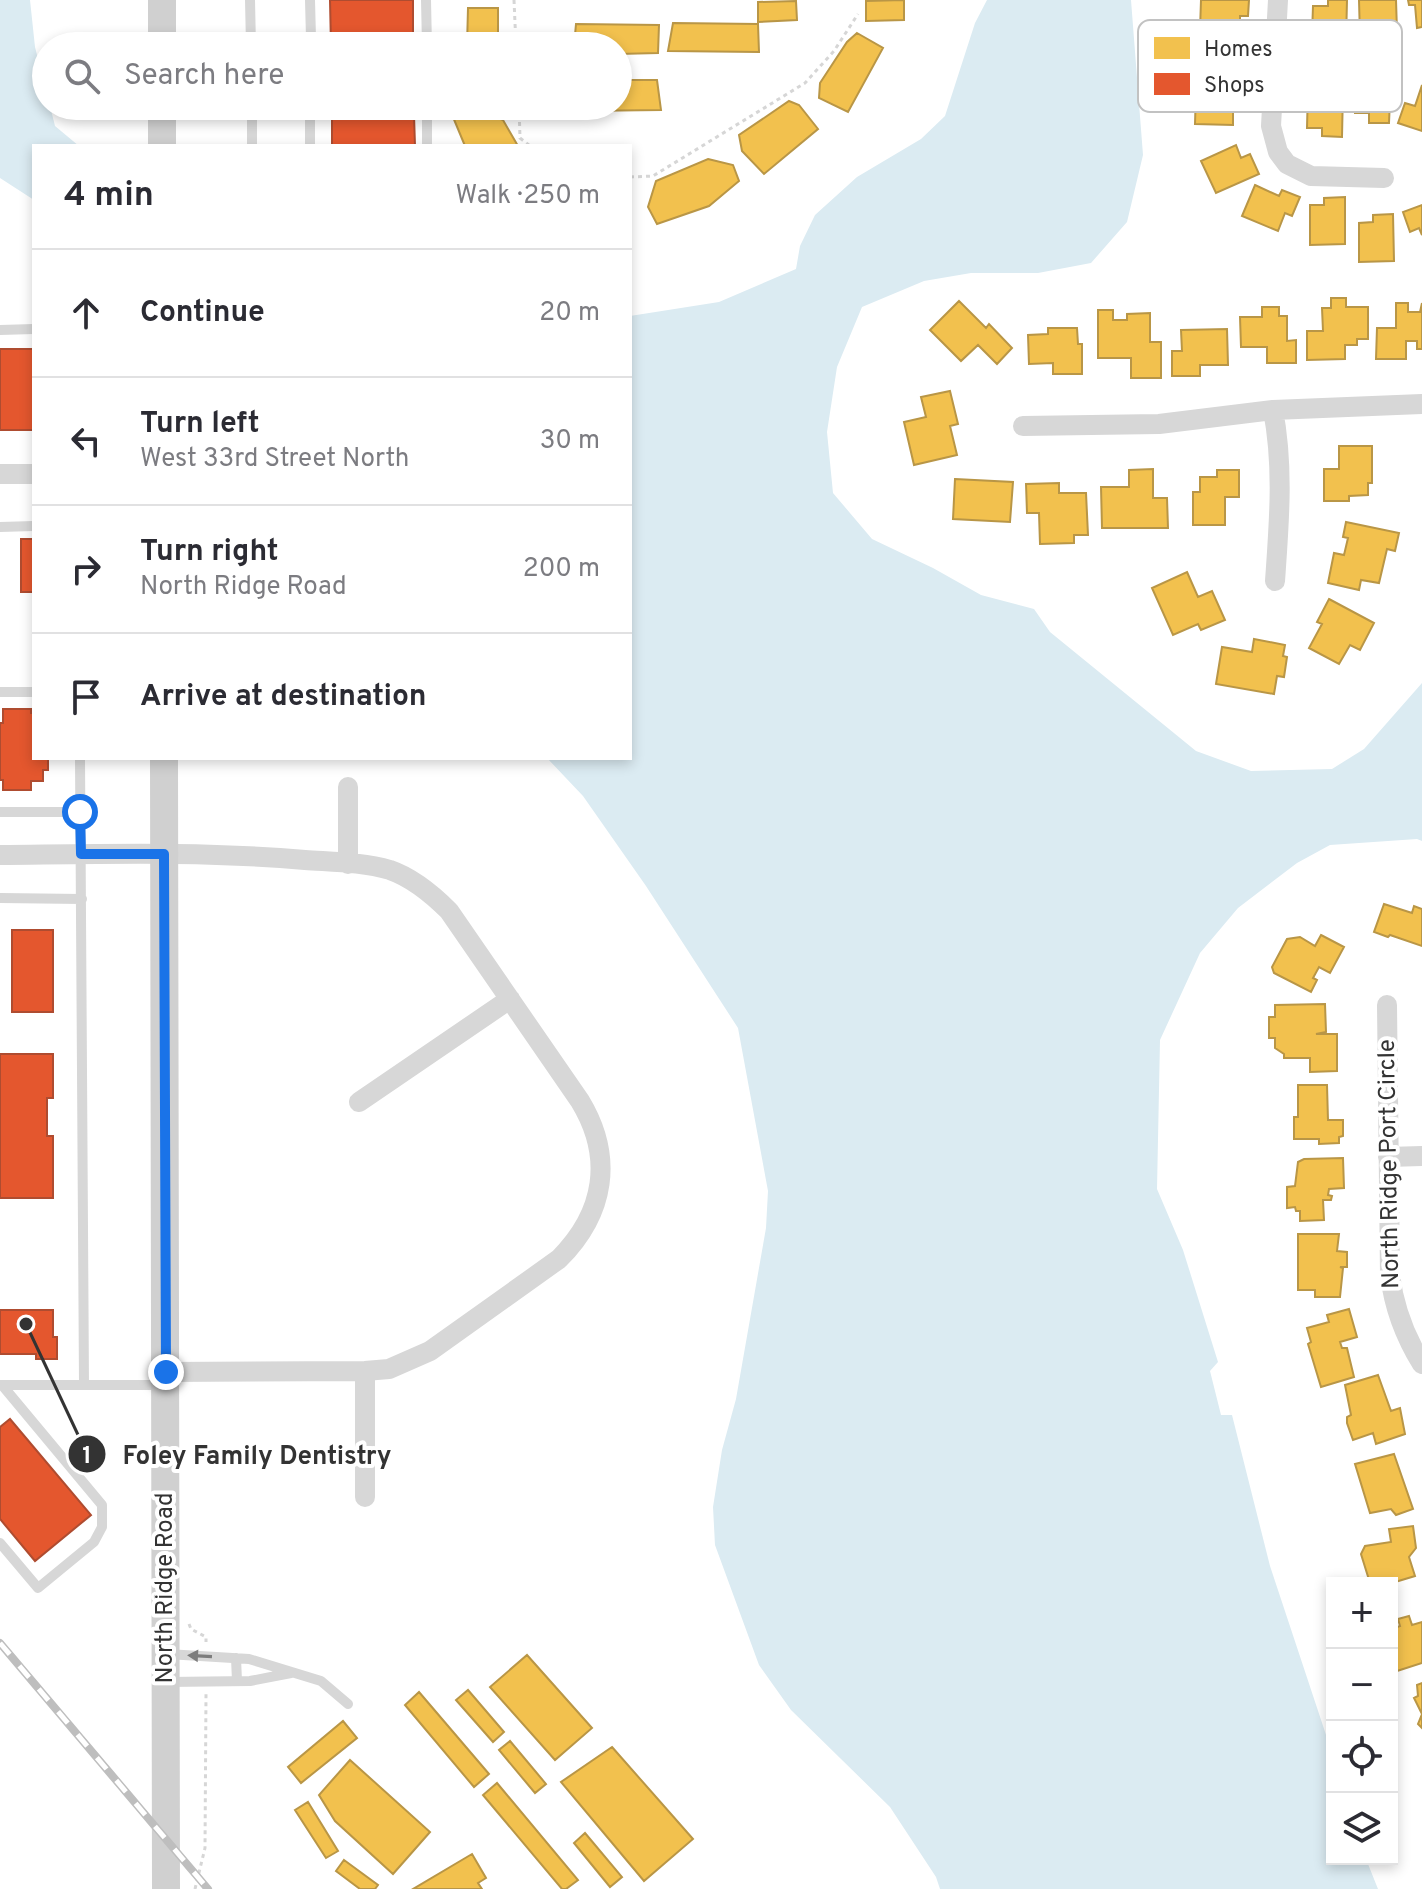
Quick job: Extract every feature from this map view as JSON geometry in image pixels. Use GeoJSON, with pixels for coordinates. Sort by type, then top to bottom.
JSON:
{"type":"FeatureCollection","features":[{"type":"Feature","properties":{"kind":"main road"},"geometry":{"type":"LineString","coordinates":[[162,0],[162,32]]}},
{"type":"Feature","properties":{"kind":"main road"},"geometry":{"type":"LineString","coordinates":[[162,120],[162,144]]}},
{"type":"Feature","properties":{"kind":"main road","name":"North Ridge Road"},"geometry":{"type":"LineString","coordinates":[[164,760],[166,1889]]}},
{"type":"Feature","properties":{"kind":"street"},"geometry":{"type":"LineString","coordinates":[[1277,20],[1278,0]]}},
{"type":"Feature","properties":{"kind":"street"},"geometry":{"type":"LineString","coordinates":[[1272,112],[1272,139],[1287,164],[1311,176],[1384,178]]}},
{"type":"Feature","properties":{"kind":"street"},"geometry":{"type":"LineString","coordinates":[[1023,426],[1159,424],[1273,410],[1422,404]]}},
{"type":"Feature","properties":{"kind":"street"},"geometry":{"type":"LineString","coordinates":[[1273,410],[1278,438],[1281,504],[1275,581]]}},
{"type":"Feature","properties":{"kind":"street"},"geometry":{"type":"LineString","coordinates":[[0,474],[32,474]]}},
{"type":"Feature","properties":{"kind":"street"},"geometry":{"type":"LineString","coordinates":[[348,787],[348,864]]}},
{"type":"Feature","properties":{"kind":"street"},"geometry":{"type":"LineString","coordinates":[[0,855],[241,854],[348,864],[390,871],[413,881],[449,911],[589,1115],[600,1155],[601,1178],[596,1203],[581,1234],[559,1259],[430,1351],[389,1369],[166,1378]]}},
{"type":"Feature","properties":{"kind":"street"},"geometry":{"type":"LineString","coordinates":[[359,1102],[510,999]]}},
{"type":"Feature","properties":{"kind":"street","name":"North Ridge Port Circle"},"geometry":{"type":"LineString","coordinates":[[1387,1005],[1393,1298],[1402,1327],[1422,1364]]}},
{"type":"Feature","properties":{"kind":"street"},"geometry":{"type":"LineString","coordinates":[[1388,1157],[1422,1156]]}},
{"type":"Feature","properties":{"kind":"street"},"geometry":{"type":"LineString","coordinates":[[365,1371],[365,1497]]}},
{"type":"Feature","properties":{"kind":"lane"},"geometry":{"type":"LineString","coordinates":[[250,0],[251,32]]}},
{"type":"Feature","properties":{"kind":"lane"},"geometry":{"type":"LineString","coordinates":[[310,0],[311,32]]}},
{"type":"Feature","properties":{"kind":"lane"},"geometry":{"type":"LineString","coordinates":[[426,0],[427,32]]}},
{"type":"Feature","properties":{"kind":"lane"},"geometry":{"type":"LineString","coordinates":[[252,120],[252,144]]}},
{"type":"Feature","properties":{"kind":"lane"},"geometry":{"type":"LineString","coordinates":[[310,120],[310,144]]}},
{"type":"Feature","properties":{"kind":"lane"},"geometry":{"type":"LineString","coordinates":[[427,120],[427,144]]}},
{"type":"Feature","properties":{"kind":"lane"},"geometry":{"type":"LineString","coordinates":[[0,330],[32,329]]}},
{"type":"Feature","properties":{"kind":"lane"},"geometry":{"type":"LineString","coordinates":[[0,527],[32,526]]}},
{"type":"Feature","properties":{"kind":"lane"},"geometry":{"type":"LineString","coordinates":[[0,692],[32,692]]}},
{"type":"Feature","properties":{"kind":"lane"},"geometry":{"type":"LineString","coordinates":[[80,760],[84,1385]]}},
{"type":"Feature","properties":{"kind":"lane"},"geometry":{"type":"LineString","coordinates":[[0,812],[80,812]]}},
{"type":"Feature","properties":{"kind":"lane"},"geometry":{"type":"LineString","coordinates":[[0,898],[82,899]]}},
{"type":"Feature","properties":{"kind":"lane"},"geometry":{"type":"LineString","coordinates":[[1,1385],[84,1385],[166,1378]]}},
{"type":"Feature","properties":{"kind":"lane"},"geometry":{"type":"LineString","coordinates":[[0,1543],[38,1588],[94,1542],[102,1527],[102,1505],[1,1385]]}},
{"type":"Feature","properties":{"kind":"lane"},"geometry":{"type":"LineString","coordinates":[[236,1658],[237,1681]]}},
{"type":"Feature","properties":{"kind":"lane"},"geometry":{"type":"LineString","coordinates":[[165,1668],[249,1659],[321,1681],[348,1704]]}},
{"type":"Feature","properties":{"kind":"lane"},"geometry":{"type":"LineString","coordinates":[[165,1668],[237,1681],[292,1673]]}},
{"type":"Feature","properties":{"kind":"path"},"geometry":{"type":"LineString","coordinates":[[514,0],[515,32]]}},
{"type":"Feature","properties":{"kind":"path"},"geometry":{"type":"LineString","coordinates":[[632,177],[653,176],[805,83],[834,51],[858,14]]}},
{"type":"Feature","properties":{"kind":"path"},"geometry":{"type":"LineString","coordinates":[[519,120],[520,138],[528,144]]}},
{"type":"Feature","properties":{"kind":"shaded area"},"geometry":{"type":"Polygon","coordinates":[[[0,0],[30,0],[33,32],[32,120],[54,120],[55,126],[77,144],[32,144],[32,199],[0,178],[0,0]]]}},
{"type":"Feature","properties":{"kind":"shaded area"},"geometry":{"type":"Polygon","coordinates":[[[987,0],[1131,0],[1143,155],[1127,222],[1091,263],[1038,273],[971,273],[924,281],[862,307],[837,367],[827,432],[833,493],[872,539],[981,595],[1034,609],[1050,632],[1196,751],[1251,771],[1332,769],[1364,749],[1422,683],[1422,841],[1330,845],[1297,863],[1238,908],[1200,953],[1160,1040],[1157,1189],[1183,1250],[1218,1362],[1210,1371],[1221,1415],[1232,1415],[1270,1566],[1326,1735],[1326,1865],[1368,1865],[1378,1889],[940,1889],[936,1877],[890,1807],[791,1710],[759,1665],[715,1545],[713,1507],[722,1450],[736,1399],[766,1228],[768,1191],[738,1028],[583,796],[549,760],[632,760],[632,316],[719,302],[796,269],[800,246],[815,215],[857,177],[921,139],[945,116],[975,23],[987,0]]]}},
{"type":"Feature","properties":{"kind":"building: Homes"},"geometry":{"type":"Polygon","coordinates":[[[904,0],[904,20],[866,21],[866,1],[904,0]]]}},
{"type":"Feature","properties":{"kind":"building: Homes"},"geometry":{"type":"Polygon","coordinates":[[[1201,0],[1249,0],[1248,16],[1240,16],[1240,20],[1200,20],[1201,0]]]}},
{"type":"Feature","properties":{"kind":"building: Homes"},"geometry":{"type":"Polygon","coordinates":[[[1328,0],[1347,0],[1347,20],[1313,20],[1313,6],[1328,6],[1328,0]]]}},
{"type":"Feature","properties":{"kind":"building: Homes"},"geometry":{"type":"Polygon","coordinates":[[[1359,0],[1396,0],[1397,20],[1360,20],[1359,0]]]}},
{"type":"Feature","properties":{"kind":"building: Homes"},"geometry":{"type":"Polygon","coordinates":[[[1408,0],[1422,0],[1422,27],[1417,28],[1415,5],[1409,5],[1408,0]]]}},
{"type":"Feature","properties":{"kind":"building: Homes"},"geometry":{"type":"Polygon","coordinates":[[[796,1],[797,20],[758,22],[758,2],[796,1]]]}},
{"type":"Feature","properties":{"kind":"building: Homes"},"geometry":{"type":"Polygon","coordinates":[[[468,8],[498,8],[498,32],[467,32],[468,8]]]}},
{"type":"Feature","properties":{"kind":"building: Homes"},"geometry":{"type":"Polygon","coordinates":[[[673,23],[758,24],[759,52],[668,51],[673,23]]]}},
{"type":"Feature","properties":{"kind":"building: Homes"},"geometry":{"type":"Polygon","coordinates":[[[576,24],[659,25],[658,53],[632,54],[632,32],[575,32],[576,24]]]}},
{"type":"Feature","properties":{"kind":"building: Homes"},"geometry":{"type":"Polygon","coordinates":[[[857,33],[883,48],[848,112],[819,98],[820,83],[847,42],[857,33]]]}},
{"type":"Feature","properties":{"kind":"building: Homes"},"geometry":{"type":"Polygon","coordinates":[[[632,80],[657,80],[661,110],[632,110],[632,80]]]}},
{"type":"Feature","properties":{"kind":"building: Homes"},"geometry":{"type":"Polygon","coordinates":[[[1422,85],[1422,131],[1398,123],[1405,103],[1415,106],[1422,85]]]}},
{"type":"Feature","properties":{"kind":"building: Homes"},"geometry":{"type":"Polygon","coordinates":[[[789,101],[799,105],[818,129],[764,174],[742,151],[739,135],[789,101]]]}},
{"type":"Feature","properties":{"kind":"building: Homes"},"geometry":{"type":"Polygon","coordinates":[[[1195,112],[1233,112],[1233,125],[1195,124],[1195,112]]]}},
{"type":"Feature","properties":{"kind":"building: Homes"},"geometry":{"type":"Polygon","coordinates":[[[1307,112],[1343,112],[1342,137],[1322,136],[1322,128],[1307,128],[1307,112]]]}},
{"type":"Feature","properties":{"kind":"building: Homes"},"geometry":{"type":"Polygon","coordinates":[[[1389,112],[1389,123],[1369,123],[1369,113],[1355,113],[1389,112]]]}},
{"type":"Feature","properties":{"kind":"building: Homes"},"geometry":{"type":"Polygon","coordinates":[[[454,120],[503,120],[517,144],[464,144],[454,120]]]}},
{"type":"Feature","properties":{"kind":"building: Homes"},"geometry":{"type":"Polygon","coordinates":[[[1236,145],[1241,158],[1250,154],[1259,174],[1216,193],[1201,161],[1236,145]]]}},
{"type":"Feature","properties":{"kind":"building: Homes"},"geometry":{"type":"Polygon","coordinates":[[[708,159],[733,165],[739,181],[709,206],[657,224],[648,207],[656,181],[708,159]]]}},
{"type":"Feature","properties":{"kind":"building: Homes"},"geometry":{"type":"Polygon","coordinates":[[[1255,185],[1279,196],[1282,190],[1300,197],[1292,216],[1285,213],[1278,231],[1242,216],[1255,185]]]}},
{"type":"Feature","properties":{"kind":"building: Homes"},"geometry":{"type":"Polygon","coordinates":[[[1345,197],[1345,244],[1310,245],[1310,205],[1324,205],[1324,198],[1345,197]]]}},
{"type":"Feature","properties":{"kind":"building: Homes"},"geometry":{"type":"Polygon","coordinates":[[[1422,205],[1422,235],[1419,228],[1410,232],[1403,212],[1422,205]]]}},
{"type":"Feature","properties":{"kind":"building: Homes"},"geometry":{"type":"Polygon","coordinates":[[[1393,214],[1394,261],[1359,262],[1359,223],[1373,222],[1373,215],[1393,214]]]}},
{"type":"Feature","properties":{"kind":"building: Homes"},"geometry":{"type":"Polygon","coordinates":[[[1331,298],[1346,298],[1346,307],[1368,307],[1368,339],[1357,339],[1357,345],[1345,345],[1345,359],[1307,360],[1307,331],[1323,331],[1322,308],[1331,308],[1331,298]]]}},
{"type":"Feature","properties":{"kind":"building: Homes"},"geometry":{"type":"Polygon","coordinates":[[[959,301],[986,328],[989,324],[1012,348],[997,364],[978,345],[961,361],[930,330],[959,301]]]}},
{"type":"Feature","properties":{"kind":"building: Homes"},"geometry":{"type":"Polygon","coordinates":[[[1396,303],[1408,303],[1408,312],[1420,312],[1422,303],[1422,349],[1417,349],[1417,341],[1406,341],[1406,359],[1376,359],[1377,328],[1396,328],[1396,303]]]}},
{"type":"Feature","properties":{"kind":"building: Homes"},"geometry":{"type":"Polygon","coordinates":[[[1262,307],[1279,307],[1279,316],[1287,316],[1287,341],[1296,340],[1296,363],[1267,363],[1267,347],[1241,347],[1240,317],[1262,317],[1262,307]]]}},
{"type":"Feature","properties":{"kind":"building: Homes"},"geometry":{"type":"Polygon","coordinates":[[[1098,310],[1113,310],[1113,320],[1127,320],[1127,314],[1150,313],[1150,342],[1161,342],[1161,378],[1131,378],[1131,358],[1098,358],[1098,310]]]}},
{"type":"Feature","properties":{"kind":"building: Homes"},"geometry":{"type":"Polygon","coordinates":[[[1048,328],[1077,328],[1078,344],[1082,344],[1082,374],[1053,374],[1053,363],[1029,364],[1028,335],[1048,334],[1048,328]]]}},
{"type":"Feature","properties":{"kind":"building: Homes"},"geometry":{"type":"Polygon","coordinates":[[[1227,329],[1228,365],[1200,365],[1200,376],[1172,376],[1172,351],[1182,351],[1181,330],[1227,329]]]}},
{"type":"Feature","properties":{"kind":"building: Homes"},"geometry":{"type":"Polygon","coordinates":[[[950,391],[958,424],[950,426],[957,455],[914,465],[904,422],[926,417],[921,397],[950,391]]]}},
{"type":"Feature","properties":{"kind":"building: Homes"},"geometry":{"type":"Polygon","coordinates":[[[1339,446],[1372,446],[1372,483],[1368,483],[1368,495],[1349,496],[1349,501],[1324,501],[1324,469],[1339,469],[1339,446]]]}},
{"type":"Feature","properties":{"kind":"building: Homes"},"geometry":{"type":"Polygon","coordinates":[[[1153,469],[1153,498],[1167,498],[1168,528],[1102,528],[1101,487],[1129,487],[1129,470],[1153,469]]]}},
{"type":"Feature","properties":{"kind":"building: Homes"},"geometry":{"type":"Polygon","coordinates":[[[1217,470],[1239,470],[1239,497],[1225,497],[1225,525],[1193,525],[1193,492],[1200,492],[1200,477],[1217,477],[1217,470]]]}},
{"type":"Feature","properties":{"kind":"building: Homes"},"geometry":{"type":"Polygon","coordinates":[[[955,479],[1013,482],[1010,522],[953,519],[955,479]]]}},
{"type":"Feature","properties":{"kind":"building: Homes"},"geometry":{"type":"Polygon","coordinates":[[[1059,483],[1059,493],[1086,493],[1088,535],[1074,535],[1074,543],[1040,544],[1039,513],[1027,513],[1026,484],[1059,483]]]}},
{"type":"Feature","properties":{"kind":"building: Homes"},"geometry":{"type":"Polygon","coordinates":[[[1346,522],[1399,533],[1395,551],[1387,549],[1379,583],[1361,580],[1359,590],[1328,583],[1334,553],[1344,555],[1348,538],[1343,537],[1346,522]]]}},
{"type":"Feature","properties":{"kind":"building: Homes"},"geometry":{"type":"Polygon","coordinates":[[[1187,572],[1198,597],[1212,591],[1225,620],[1201,630],[1198,624],[1173,635],[1152,588],[1187,572]]]}},
{"type":"Feature","properties":{"kind":"building: Homes"},"geometry":{"type":"Polygon","coordinates":[[[1329,599],[1374,623],[1360,650],[1350,645],[1339,664],[1309,648],[1322,624],[1317,622],[1329,599]]]}},
{"type":"Feature","properties":{"kind":"building: Homes"},"geometry":{"type":"Polygon","coordinates":[[[1254,639],[1285,645],[1284,677],[1277,676],[1274,694],[1216,684],[1222,647],[1252,652],[1254,639]]]}},
{"type":"Feature","properties":{"kind":"building: Homes"},"geometry":{"type":"Polygon","coordinates":[[[1384,904],[1412,913],[1414,906],[1422,909],[1422,946],[1374,932],[1384,904]]]}},
{"type":"Feature","properties":{"kind":"building: Homes"},"geometry":{"type":"Polygon","coordinates":[[[1321,935],[1344,947],[1330,973],[1319,967],[1311,992],[1274,973],[1272,967],[1287,939],[1300,937],[1315,946],[1321,935]]]}},
{"type":"Feature","properties":{"kind":"building: Homes"},"geometry":{"type":"Polygon","coordinates":[[[1325,1004],[1326,1032],[1316,1034],[1337,1034],[1337,1071],[1310,1072],[1310,1058],[1284,1058],[1284,1054],[1275,1048],[1275,1038],[1269,1038],[1269,1017],[1275,1017],[1275,1005],[1325,1004]]]}},
{"type":"Feature","properties":{"kind":"building: Homes"},"geometry":{"type":"Polygon","coordinates":[[[1298,1085],[1327,1085],[1328,1120],[1343,1120],[1343,1136],[1339,1137],[1339,1143],[1319,1144],[1319,1139],[1294,1139],[1298,1085]]]}},
{"type":"Feature","properties":{"kind":"building: Homes"},"geometry":{"type":"Polygon","coordinates":[[[1343,1158],[1344,1188],[1329,1189],[1331,1200],[1323,1200],[1324,1220],[1300,1221],[1300,1211],[1296,1211],[1295,1207],[1287,1208],[1287,1187],[1295,1186],[1298,1162],[1304,1159],[1343,1158]]]}},
{"type":"Feature","properties":{"kind":"building: Homes"},"geometry":{"type":"Polygon","coordinates":[[[1298,1234],[1339,1234],[1337,1251],[1347,1252],[1347,1267],[1340,1267],[1343,1268],[1340,1297],[1315,1297],[1315,1290],[1298,1290],[1298,1234]]]}},
{"type":"Feature","properties":{"kind":"building: Homes"},"geometry":{"type":"Polygon","coordinates":[[[1349,1309],[1357,1337],[1340,1342],[1342,1348],[1347,1348],[1354,1377],[1321,1387],[1308,1344],[1311,1342],[1307,1328],[1329,1322],[1327,1315],[1349,1309]]]}},
{"type":"Feature","properties":{"kind":"building: Homes"},"geometry":{"type":"Polygon","coordinates":[[[1378,1375],[1391,1411],[1400,1408],[1405,1434],[1376,1444],[1373,1433],[1353,1440],[1347,1423],[1347,1417],[1351,1415],[1345,1385],[1378,1375]]]}},
{"type":"Feature","properties":{"kind":"building: Homes"},"geometry":{"type":"Polygon","coordinates":[[[1394,1454],[1413,1509],[1396,1515],[1391,1509],[1370,1513],[1355,1464],[1394,1454]]]}},
{"type":"Feature","properties":{"kind":"building: Homes"},"geometry":{"type":"Polygon","coordinates":[[[1413,1526],[1416,1548],[1409,1557],[1415,1576],[1398,1581],[1398,1577],[1368,1577],[1361,1554],[1365,1546],[1391,1542],[1389,1529],[1413,1526]]]}},
{"type":"Feature","properties":{"kind":"building: Homes"},"geometry":{"type":"Polygon","coordinates":[[[1409,1616],[1412,1625],[1422,1622],[1422,1663],[1398,1671],[1400,1626],[1398,1619],[1409,1616]]]}},
{"type":"Feature","properties":{"kind":"building: Homes"},"geometry":{"type":"Polygon","coordinates":[[[527,1655],[592,1728],[555,1760],[490,1687],[527,1655]]]}},
{"type":"Feature","properties":{"kind":"building: Homes"},"geometry":{"type":"Polygon","coordinates":[[[1422,1683],[1422,1714],[1414,1698],[1418,1696],[1417,1685],[1422,1683]]]}},
{"type":"Feature","properties":{"kind":"building: Homes"},"geometry":{"type":"Polygon","coordinates":[[[468,1690],[504,1732],[493,1742],[456,1700],[468,1690]]]}},
{"type":"Feature","properties":{"kind":"building: Homes"},"geometry":{"type":"Polygon","coordinates":[[[419,1692],[489,1774],[474,1787],[405,1705],[419,1692]]]}},
{"type":"Feature","properties":{"kind":"building: Homes"},"geometry":{"type":"Polygon","coordinates":[[[343,1721],[357,1738],[301,1783],[288,1767],[343,1721]]]}},
{"type":"Feature","properties":{"kind":"building: Homes"},"geometry":{"type":"Polygon","coordinates":[[[510,1741],[546,1784],[535,1793],[499,1750],[510,1741]]]}},
{"type":"Feature","properties":{"kind":"building: Homes"},"geometry":{"type":"Polygon","coordinates":[[[612,1747],[693,1839],[644,1881],[561,1782],[612,1747]]]}},
{"type":"Feature","properties":{"kind":"building: Homes"},"geometry":{"type":"Polygon","coordinates":[[[350,1760],[430,1832],[393,1874],[335,1821],[319,1795],[350,1760]]]}},
{"type":"Feature","properties":{"kind":"building: Homes"},"geometry":{"type":"Polygon","coordinates":[[[497,1783],[578,1880],[566,1889],[562,1889],[483,1795],[497,1783]]]}},
{"type":"Feature","properties":{"kind":"building: Homes"},"geometry":{"type":"Polygon","coordinates":[[[308,1802],[338,1851],[326,1858],[295,1810],[308,1802]]]}},
{"type":"Feature","properties":{"kind":"building: Homes"},"geometry":{"type":"Polygon","coordinates":[[[585,1833],[622,1877],[610,1887],[574,1843],[585,1833]]]}},
{"type":"Feature","properties":{"kind":"building: Homes"},"geometry":{"type":"Polygon","coordinates":[[[472,1854],[486,1878],[478,1883],[482,1889],[413,1889],[472,1854]]]}},
{"type":"Feature","properties":{"kind":"building: Homes"},"geometry":{"type":"Polygon","coordinates":[[[344,1860],[378,1885],[375,1889],[360,1889],[336,1871],[344,1860]]]}},
{"type":"Feature","properties":{"kind":"building: Shops"},"geometry":{"type":"Polygon","coordinates":[[[330,0],[413,0],[413,32],[331,32],[330,0]]]}},
{"type":"Feature","properties":{"kind":"building: Shops"},"geometry":{"type":"Polygon","coordinates":[[[332,120],[414,120],[415,144],[332,144],[332,120]]]}},
{"type":"Feature","properties":{"kind":"building: Shops"},"geometry":{"type":"Polygon","coordinates":[[[0,349],[32,349],[32,430],[0,430],[0,349]]]}},
{"type":"Feature","properties":{"kind":"building: Shops"},"geometry":{"type":"Polygon","coordinates":[[[21,539],[32,539],[32,592],[21,592],[21,539]]]}},
{"type":"Feature","properties":{"kind":"building: Shops"},"geometry":{"type":"Polygon","coordinates":[[[3,709],[31,709],[32,760],[48,760],[48,770],[43,770],[43,781],[31,781],[31,790],[3,790],[3,780],[0,780],[0,723],[3,723],[3,709]]]}},
{"type":"Feature","properties":{"kind":"building: Shops"},"geometry":{"type":"Polygon","coordinates":[[[12,930],[53,930],[53,1012],[12,1012],[12,930]]]}},
{"type":"Feature","properties":{"kind":"building: Shops"},"geometry":{"type":"Polygon","coordinates":[[[0,1054],[53,1054],[53,1098],[47,1098],[47,1136],[53,1136],[53,1198],[0,1198],[0,1054]]]}},
{"type":"Feature","properties":{"kind":"building: Shops"},"geometry":{"type":"Polygon","coordinates":[[[0,1310],[53,1310],[57,1359],[36,1359],[36,1354],[0,1354],[0,1310]]]}},
{"type":"Feature","properties":{"kind":"building: Shops"},"geometry":{"type":"Polygon","coordinates":[[[10,1419],[91,1515],[35,1561],[0,1519],[0,1427],[10,1419]]]}},
{"type":"Feature","properties":{"kind":"railway"},"geometry":{"type":"LineString","coordinates":[[0,1643],[208,1889]]}},
{"type":"Feature","properties":{"kind":"place","name":"Foley Family Dentistry"},"geometry":{"type":"Point","coordinates":[26,1324]}},
{"type":"Feature","properties":{"kind":"route"},"geometry":{"type":"LineString","coordinates":[[80,812],[81,854],[164,854],[166,1372]]}}]}
